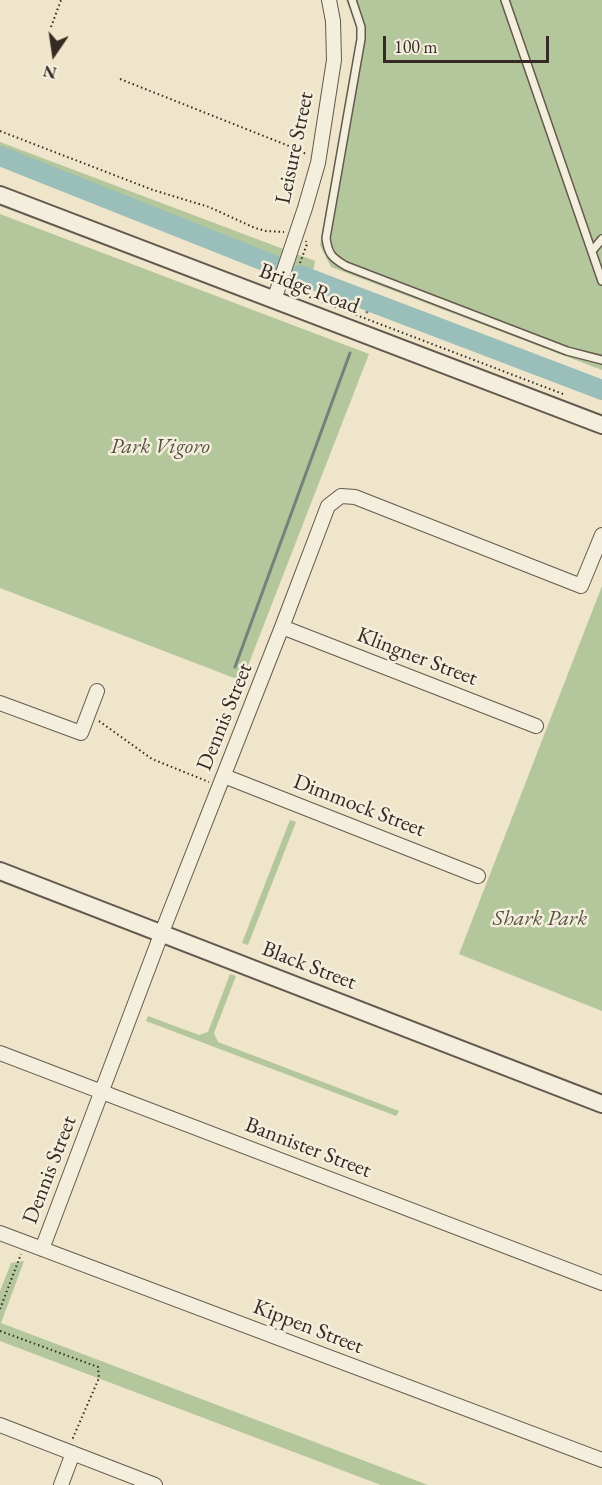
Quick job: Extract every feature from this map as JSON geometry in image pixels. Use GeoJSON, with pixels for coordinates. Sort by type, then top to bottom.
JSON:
{"type":"FeatureCollection","features":[{"type":"Feature","properties":{"kind":"street","name":"Leisure Street"},"geometry":{"type":"LineString","coordinates":[[274,300],[287,282],[292,250],[318,161],[334,60],[333,21],[329,0]]}},
{"type":"Feature","properties":{"kind":"street","name":"Bridge Road"},"geometry":{"type":"LineString","coordinates":[[0,195],[602,426]]}},
{"type":"Feature","properties":{"kind":"street","name":"Dennis Street"},"geometry":{"type":"LineString","coordinates":[[42,1249],[162,932],[328,506],[341,496],[355,497],[581,586],[602,534]]}},
{"type":"Feature","properties":{"kind":"street","name":"Klingner Street"},"geometry":{"type":"LineString","coordinates":[[282,627],[536,726]]}},
{"type":"Feature","properties":{"kind":"street"},"geometry":{"type":"LineString","coordinates":[[0,703],[81,733],[97,691]]}},
{"type":"Feature","properties":{"kind":"street","name":"Dimmock Street"},"geometry":{"type":"LineString","coordinates":[[222,781],[478,876]]}},
{"type":"Feature","properties":{"kind":"street","name":"Black Street"},"geometry":{"type":"LineString","coordinates":[[0,871],[602,1104]]}},
{"type":"Feature","properties":{"kind":"street","name":"Bannister Street"},"geometry":{"type":"LineString","coordinates":[[0,1053],[602,1283]]}},
{"type":"Feature","properties":{"kind":"street","name":"Kippen Street"},"geometry":{"type":"LineString","coordinates":[[0,1233],[602,1460]]}},
{"type":"Feature","properties":{"kind":"street"},"geometry":{"type":"LineString","coordinates":[[0,1425],[155,1485]]}},
{"type":"Feature","properties":{"kind":"street"},"geometry":{"type":"LineString","coordinates":[[61,1485],[71,1452]]}},
{"type":"Feature","properties":{"kind":"lane"},"geometry":{"type":"LineString","coordinates":[[352,0],[361,27],[361,39],[326,238],[327,249],[332,257],[346,266],[567,351],[602,360]]}},
{"type":"Feature","properties":{"kind":"lane"},"geometry":{"type":"LineString","coordinates":[[505,0],[602,281]]}},
{"type":"Feature","properties":{"kind":"lane"},"geometry":{"type":"LineString","coordinates":[[592,250],[602,239]]}},
{"type":"Feature","properties":{"kind":"path"},"geometry":{"type":"LineString","coordinates":[[51,27],[61,0]]}},
{"type":"Feature","properties":{"kind":"path"},"geometry":{"type":"LineString","coordinates":[[120,79],[294,148],[318,161]]}},
{"type":"Feature","properties":{"kind":"path"},"geometry":{"type":"LineString","coordinates":[[0,131],[153,190],[197,203],[255,228],[288,233]]}},
{"type":"Feature","properties":{"kind":"path"},"geometry":{"type":"LineString","coordinates":[[300,264],[307,244],[304,239]]}},
{"type":"Feature","properties":{"kind":"path"},"geometry":{"type":"LineString","coordinates":[[287,282],[309,297],[569,397]]}},
{"type":"Feature","properties":{"kind":"path"},"geometry":{"type":"LineString","coordinates":[[88,713],[152,759],[222,781]]}},
{"type":"Feature","properties":{"kind":"path"},"geometry":{"type":"LineString","coordinates":[[0,1309],[26,1243]]}},
{"type":"Feature","properties":{"kind":"path"},"geometry":{"type":"LineString","coordinates":[[0,1331],[98,1367],[99,1378],[71,1452]]}},
{"type":"Feature","properties":{"kind":"green space"},"geometry":{"type":"Polygon","coordinates":[[[346,0],[602,0],[602,370],[331,267],[320,245],[358,31],[346,0]]]}},
{"type":"Feature","properties":{"kind":"green space"},"geometry":{"type":"Polygon","coordinates":[[[0,142],[315,261],[312,278],[0,160],[0,142]]]}},
{"type":"Feature","properties":{"kind":"green space","name":"Park Vigoro"},"geometry":{"type":"Polygon","coordinates":[[[0,214],[369,354],[242,681],[0,588],[0,214]]]}},
{"type":"Feature","properties":{"kind":"green space","name":"Shark Park"},"geometry":{"type":"Polygon","coordinates":[[[602,586],[602,1011],[459,954],[602,586]]]}},
{"type":"Feature","properties":{"kind":"green space"},"geometry":{"type":"Polygon","coordinates":[[[290,820],[296,822],[248,945],[242,943],[290,820]]]}},
{"type":"Feature","properties":{"kind":"green space"},"geometry":{"type":"Polygon","coordinates":[[[230,974],[236,976],[214,1033],[218,1042],[399,1111],[396,1116],[146,1021],[148,1016],[199,1035],[208,1032],[230,974]]]}},
{"type":"Feature","properties":{"kind":"green space"},"geometry":{"type":"Polygon","coordinates":[[[24,1261],[1,1323],[428,1485],[381,1485],[0,1341],[0,1291],[11,1263],[24,1261]]]}},
{"type":"Feature","properties":{"kind":"waterway"},"geometry":{"type":"LineString","coordinates":[[0,156],[274,265]]}},
{"type":"Feature","properties":{"kind":"waterway"},"geometry":{"type":"LineString","coordinates":[[300,275],[602,390]]}},
{"type":"Feature","properties":{"kind":"waterway"},"geometry":{"type":"LineString","coordinates":[[367,312],[371,301]]}},
{"type":"Feature","properties":{"kind":"waterway"},"geometry":{"type":"LineString","coordinates":[[235,667],[350,353]]}}]}
